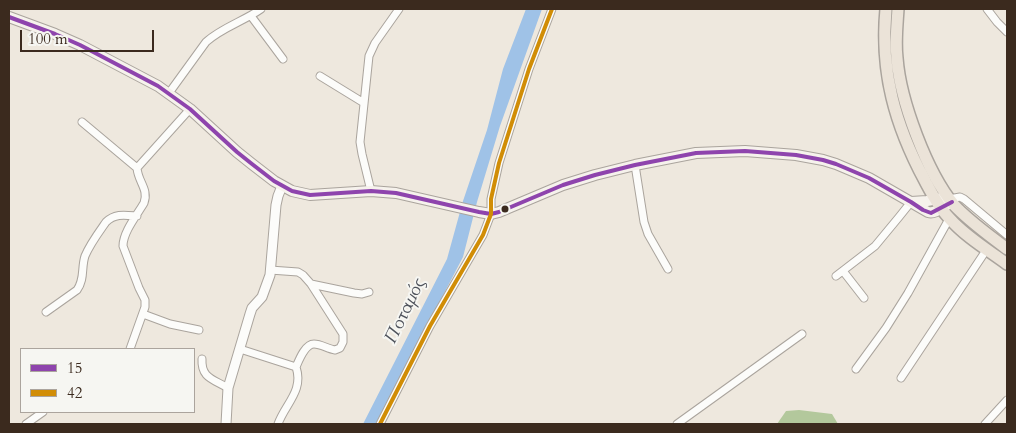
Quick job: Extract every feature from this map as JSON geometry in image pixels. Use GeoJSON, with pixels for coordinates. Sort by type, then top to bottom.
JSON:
{"type":"FeatureCollection","features":[{"type":"Feature","properties":{"kind":"main road"},"geometry":{"type":"LineString","coordinates":[[886,9],[884,32],[886,73],[892,99],[909,149],[938,204],[949,219],[1007,264]]}},
{"type":"Feature","properties":{"kind":"main road"},"geometry":{"type":"LineString","coordinates":[[898,9],[896,32],[897,58],[904,96],[920,144],[935,175],[951,200],[971,221],[997,235],[1007,249]]}},
{"type":"Feature","properties":{"kind":"main road"},"geometry":{"type":"LineString","coordinates":[[9,17],[80,45],[169,93],[267,176],[282,186],[310,194],[371,191],[396,193],[491,214],[508,209],[577,180],[681,155],[745,151],[796,155],[823,160],[869,178],[911,202],[927,201],[938,204]]}},
{"type":"Feature","properties":{"kind":"main road"},"geometry":{"type":"LineString","coordinates":[[938,204],[942,198],[951,200]]}},
{"type":"Feature","properties":{"kind":"street"},"geometry":{"type":"LineString","coordinates":[[169,93],[199,49],[212,36],[261,9]]}},
{"type":"Feature","properties":{"kind":"street"},"geometry":{"type":"LineString","coordinates":[[371,191],[360,146],[368,60],[375,43],[399,9]]}},
{"type":"Feature","properties":{"kind":"street"},"geometry":{"type":"LineString","coordinates":[[380,424],[430,326],[483,235],[491,214],[491,199],[499,163],[529,69],[552,9]]}},
{"type":"Feature","properties":{"kind":"street"},"geometry":{"type":"LineString","coordinates":[[987,9],[1007,32]]}},
{"type":"Feature","properties":{"kind":"street"},"geometry":{"type":"LineString","coordinates":[[251,16],[283,60]]}},
{"type":"Feature","properties":{"kind":"street"},"geometry":{"type":"LineString","coordinates":[[320,76],[364,103]]}},
{"type":"Feature","properties":{"kind":"street"},"geometry":{"type":"LineString","coordinates":[[137,168],[190,109]]}},
{"type":"Feature","properties":{"kind":"street"},"geometry":{"type":"LineString","coordinates":[[82,122],[137,168],[146,194],[144,203],[123,239],[123,246],[145,300],[143,314],[130,348]]}},
{"type":"Feature","properties":{"kind":"street"},"geometry":{"type":"LineString","coordinates":[[635,166],[644,222],[648,234],[668,269]]}},
{"type":"Feature","properties":{"kind":"street"},"geometry":{"type":"LineString","coordinates":[[226,424],[228,388],[252,308],[262,297],[270,270],[276,206],[282,186]]}},
{"type":"Feature","properties":{"kind":"street"},"geometry":{"type":"LineString","coordinates":[[836,276],[874,246],[911,202]]}},
{"type":"Feature","properties":{"kind":"street"},"geometry":{"type":"LineString","coordinates":[[46,312],[77,290],[83,278],[83,263],[86,255],[106,222],[117,215],[137,216]]}},
{"type":"Feature","properties":{"kind":"street"},"geometry":{"type":"LineString","coordinates":[[856,369],[891,321],[949,219]]}},
{"type":"Feature","properties":{"kind":"street"},"geometry":{"type":"LineString","coordinates":[[997,235],[1007,235]]}},
{"type":"Feature","properties":{"kind":"street"},"geometry":{"type":"LineString","coordinates":[[901,378],[986,249]]}},
{"type":"Feature","properties":{"kind":"street"},"geometry":{"type":"LineString","coordinates":[[270,270],[298,272],[304,275],[342,332],[344,339],[340,348],[335,350],[314,344],[309,346],[296,367],[298,374],[297,386],[278,424]]}},
{"type":"Feature","properties":{"kind":"street"},"geometry":{"type":"LineString","coordinates":[[842,271],[864,298]]}},
{"type":"Feature","properties":{"kind":"street"},"geometry":{"type":"LineString","coordinates":[[311,284],[354,293],[362,294],[369,292]]}},
{"type":"Feature","properties":{"kind":"street"},"geometry":{"type":"LineString","coordinates":[[143,314],[170,324],[199,330]]}},
{"type":"Feature","properties":{"kind":"street"},"geometry":{"type":"LineString","coordinates":[[677,424],[802,334]]}},
{"type":"Feature","properties":{"kind":"street"},"geometry":{"type":"LineString","coordinates":[[240,349],[296,367]]}},
{"type":"Feature","properties":{"kind":"street"},"geometry":{"type":"LineString","coordinates":[[202,358],[204,373],[228,388]]}},
{"type":"Feature","properties":{"kind":"street"},"geometry":{"type":"LineString","coordinates":[[985,424],[1007,400]]}},
{"type":"Feature","properties":{"kind":"street"},"geometry":{"type":"LineString","coordinates":[[26,424],[42,413]]}},
{"type":"Feature","properties":{"kind":"green space"},"geometry":{"type":"Polygon","coordinates":[[[799,410],[832,414],[838,424],[777,424],[786,411],[799,410]]]}},
{"type":"Feature","properties":{"kind":"water"},"geometry":{"type":"Polygon","coordinates":[[[526,9],[542,9],[500,126],[463,257],[376,424],[363,424],[447,259],[463,201],[487,130],[503,69],[526,9]]]}},
{"type":"Feature","properties":{"kind":"transit line","name":"42"},"geometry":{"type":"LineString","coordinates":[[380,424],[430,326],[483,235],[491,214],[491,199],[499,163],[529,69],[552,9]]}},
{"type":"Feature","properties":{"kind":"transit line","name":"15"},"geometry":{"type":"LineString","coordinates":[[9,17],[80,45],[158,86],[190,109],[237,152],[274,181],[292,191],[310,195],[371,191],[396,193],[491,214],[563,185],[635,165],[696,153],[745,151],[796,155],[836,164],[869,178],[931,213],[952,202]]}},
{"type":"Feature","properties":{"kind":"water label","name":"Ποταμός"},"geometry":{"type":"Point","coordinates":[406,311]}}]}
